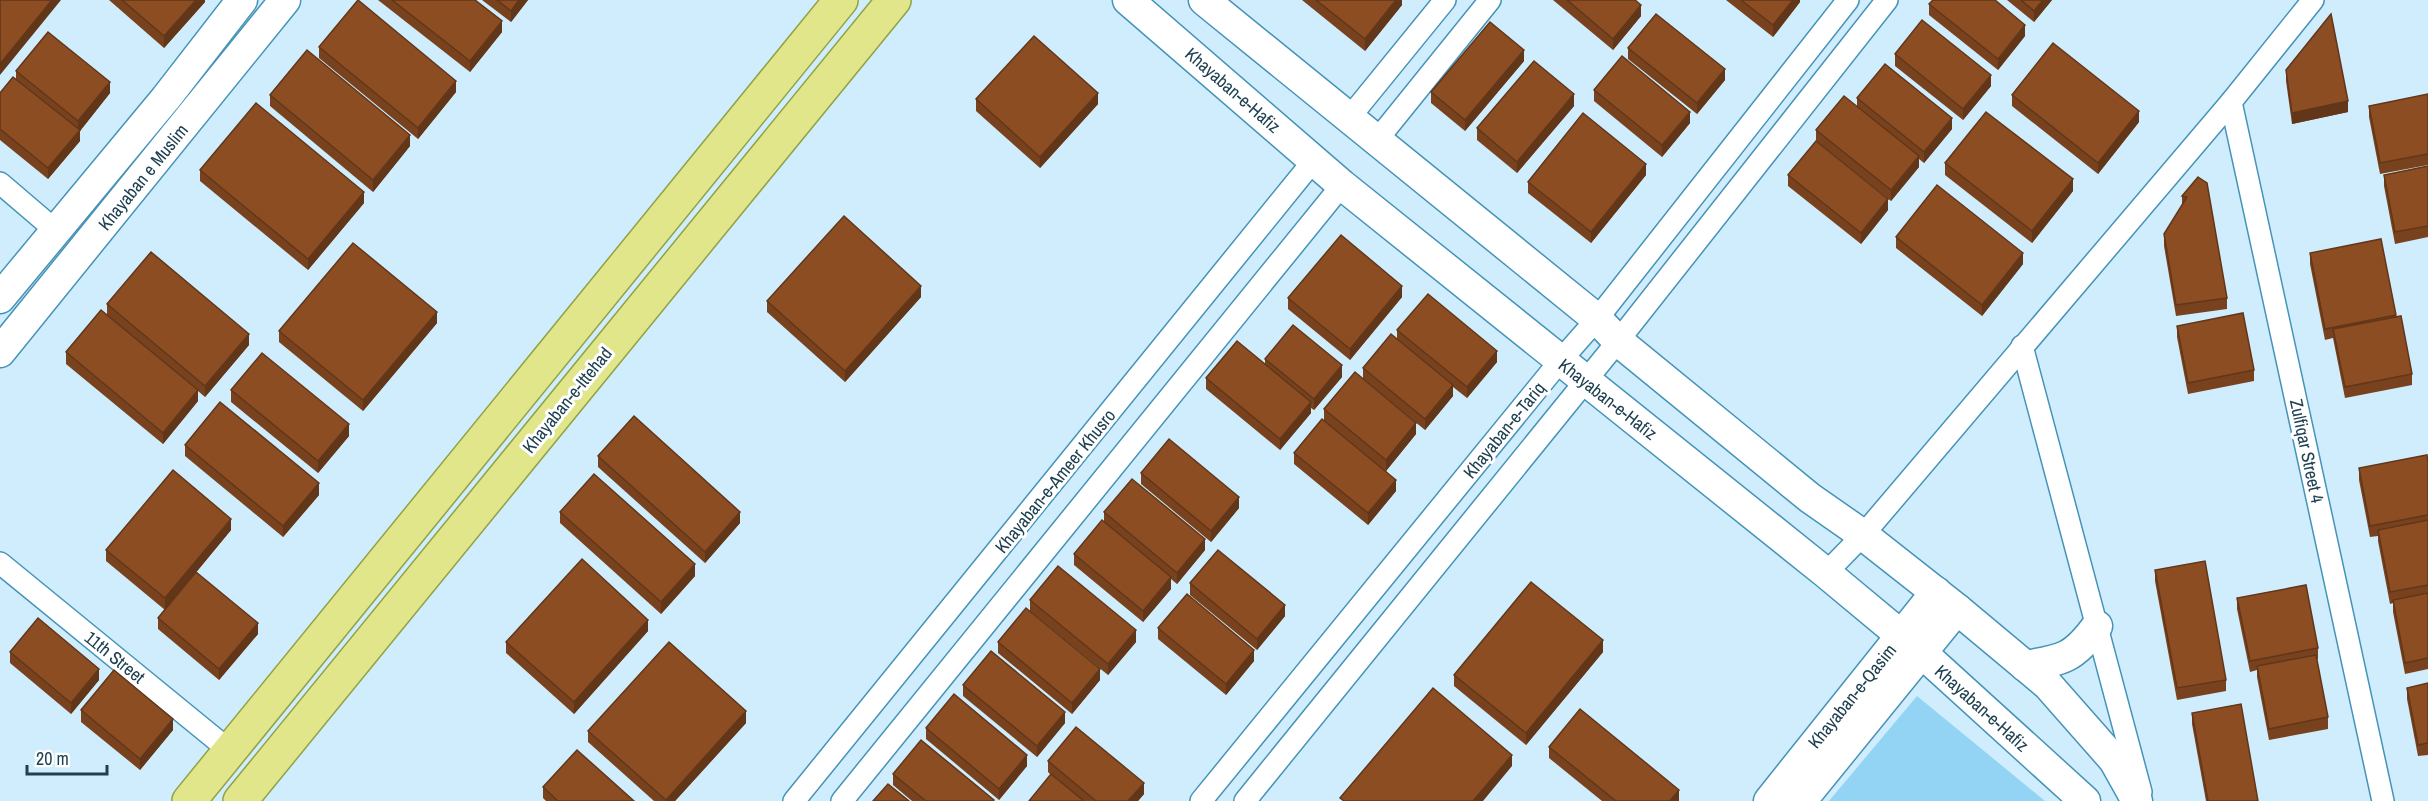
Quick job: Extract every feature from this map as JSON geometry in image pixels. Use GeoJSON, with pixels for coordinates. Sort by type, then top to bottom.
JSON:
{"type":"FeatureCollection","features":[{"type":"Feature","properties":{"kind":"main road"},"geometry":{"type":"LineString","coordinates":[[189,801],[841,0]]}},
{"type":"Feature","properties":{"kind":"main road","name":"Khayaban-e-Ittehad"},"geometry":{"type":"LineString","coordinates":[[240,801],[894,0]]}},
{"type":"Feature","properties":{"kind":"street"},"geometry":{"type":"LineString","coordinates":[[0,298],[166,98],[242,0]]}},
{"type":"Feature","properties":{"kind":"street","name":"Khayaban e Muslim"},"geometry":{"type":"LineString","coordinates":[[0,352],[285,0]]}},
{"type":"Feature","properties":{"kind":"street","name":"Khayaban-e-Hafiz"},"geometry":{"type":"LineString","coordinates":[[1128,0],[1341,185],[1826,573],[1911,644],[2085,801]]}},
{"type":"Feature","properties":{"kind":"street"},"geometry":{"type":"LineString","coordinates":[[1204,0],[1597,319],[1618,341],[1810,498],[1863,535],[2048,685],[2114,760],[2137,801]]}},
{"type":"Feature","properties":{"kind":"street"},"geometry":{"type":"LineString","coordinates":[[1349,117],[1444,0]]}},
{"type":"Feature","properties":{"kind":"street"},"geometry":{"type":"LineString","coordinates":[[1377,140],[1490,0]]}},
{"type":"Feature","properties":{"kind":"street","name":"Khayaban-e-Tariq"},"geometry":{"type":"LineString","coordinates":[[1201,801],[1560,361],[1597,319],[1848,0]]}},
{"type":"Feature","properties":{"kind":"street"},"geometry":{"type":"LineString","coordinates":[[1826,573],[1863,535],[2230,102],[2313,0]]}},
{"type":"Feature","properties":{"kind":"street","name":"Khayaban-e-Tariq"},"geometry":{"type":"LineString","coordinates":[[1245,801],[1618,341],[1886,1]]}},
{"type":"Feature","properties":{"kind":"street"},"geometry":{"type":"LineString","coordinates":[[166,98],[192,116]]}},
{"type":"Feature","properties":{"kind":"street","name":"Zulfiqar Street 4"},"geometry":{"type":"LineString","coordinates":[[2230,102],[2383,801]]}},
{"type":"Feature","properties":{"kind":"street","name":"Khayaban-e-Ameer Khusro"},"geometry":{"type":"LineString","coordinates":[[794,801],[1314,160]]}},
{"type":"Feature","properties":{"kind":"street"},"geometry":{"type":"LineString","coordinates":[[0,183],[55,230]]}},
{"type":"Feature","properties":{"kind":"street","name":"Khayaban-e-Ameer Khusro"},"geometry":{"type":"LineString","coordinates":[[842,801],[1341,185]]}},
{"type":"Feature","properties":{"kind":"street"},"geometry":{"type":"LineString","coordinates":[[2022,346],[2144,801]]}},
{"type":"Feature","properties":{"kind":"street","name":"11th Street"},"geometry":{"type":"LineString","coordinates":[[0,563],[230,751]]}},
{"type":"Feature","properties":{"kind":"street","name":"Khayaban-e-Qasim"},"geometry":{"type":"LineString","coordinates":[[1769,801],[1947,601]]}},
{"type":"Feature","properties":{"kind":"street"},"geometry":{"type":"LineString","coordinates":[[2025,666],[2053,662],[2069,656],[2083,646],[2097,626]]}},
{"type":"Feature","properties":{"kind":"street","name":"Khayaban-e-Qasim"},"geometry":{"type":"LineString","coordinates":[[1801,801],[1911,644]]}},
{"type":"Feature","properties":{"kind":"shaded area"},"geometry":{"type":"Polygon","coordinates":[[[1917,696],[2045,801],[1829,801],[1917,696]]]}},
{"type":"Feature","properties":{"kind":"building"},"geometry":{"type":"Polygon","coordinates":[[[0,0],[52,0],[0,64],[0,0]]]}},
{"type":"Feature","properties":{"kind":"building"},"geometry":{"type":"Polygon","coordinates":[[[122,0],[196,0],[164,36],[122,0]]]}},
{"type":"Feature","properties":{"kind":"building"},"geometry":{"type":"Polygon","coordinates":[[[358,0],[456,81],[418,128],[319,47],[358,0]]]}},
{"type":"Feature","properties":{"kind":"building"},"geometry":{"type":"Polygon","coordinates":[[[392,0],[475,0],[502,21],[470,61],[392,0]]]}},
{"type":"Feature","properties":{"kind":"building"},"geometry":{"type":"Polygon","coordinates":[[[497,0],[519,0],[511,11],[497,0]]]}},
{"type":"Feature","properties":{"kind":"building"},"geometry":{"type":"Polygon","coordinates":[[[1316,0],[1396,0],[1365,39],[1316,0]]]}},
{"type":"Feature","properties":{"kind":"building"},"geometry":{"type":"Polygon","coordinates":[[[1567,0],[1635,0],[1641,5],[1613,39],[1567,0]]]}},
{"type":"Feature","properties":{"kind":"building"},"geometry":{"type":"Polygon","coordinates":[[[1741,0],[1793,0],[1773,25],[1741,0]]]}},
{"type":"Feature","properties":{"kind":"building"},"geometry":{"type":"Polygon","coordinates":[[[1933,0],[1995,0],[2025,25],[1998,59],[1929,4],[1933,0]]]}},
{"type":"Feature","properties":{"kind":"building"},"geometry":{"type":"Polygon","coordinates":[[[2021,0],[2043,0],[2034,11],[2021,0]]]}},
{"type":"Feature","properties":{"kind":"building"},"geometry":{"type":"Polygon","coordinates":[[[1656,14],[1725,69],[1697,103],[1628,48],[1656,14]]]}},
{"type":"Feature","properties":{"kind":"building"},"geometry":{"type":"Polygon","coordinates":[[[2331,14],[2348,101],[2292,113],[2286,70],[2331,14]]]}},
{"type":"Feature","properties":{"kind":"building"},"geometry":{"type":"Polygon","coordinates":[[[1922,20],[1991,75],[1963,109],[1895,54],[1922,20]]]}},
{"type":"Feature","properties":{"kind":"building"},"geometry":{"type":"Polygon","coordinates":[[[1490,22],[1524,50],[1465,120],[1431,92],[1490,22]]]}},
{"type":"Feature","properties":{"kind":"building"},"geometry":{"type":"Polygon","coordinates":[[[48,32],[110,82],[78,121],[16,71],[48,32]]]}},
{"type":"Feature","properties":{"kind":"building"},"geometry":{"type":"Polygon","coordinates":[[[1034,36],[1098,93],[1040,157],[976,99],[1034,36]]]}},
{"type":"Feature","properties":{"kind":"building"},"geometry":{"type":"Polygon","coordinates":[[[2053,43],[2139,111],[2098,163],[2012,95],[2053,43]]]}},
{"type":"Feature","properties":{"kind":"building"},"geometry":{"type":"Polygon","coordinates":[[[307,50],[410,135],[373,180],[270,95],[307,50]]]}},
{"type":"Feature","properties":{"kind":"building"},"geometry":{"type":"Polygon","coordinates":[[[1622,56],[1690,112],[1662,145],[1594,90],[1622,56]]]}},
{"type":"Feature","properties":{"kind":"building"},"geometry":{"type":"Polygon","coordinates":[[[1534,61],[1574,94],[1517,162],[1477,128],[1534,61]]]}},
{"type":"Feature","properties":{"kind":"building"},"geometry":{"type":"Polygon","coordinates":[[[1885,64],[1952,118],[1924,152],[1857,98],[1885,64]]]}},
{"type":"Feature","properties":{"kind":"building"},"geometry":{"type":"Polygon","coordinates":[[[13,77],[80,130],[48,168],[0,129],[0,93],[13,77]]]}},
{"type":"Feature","properties":{"kind":"building"},"geometry":{"type":"Polygon","coordinates":[[[2428,94],[2428,154],[2380,163],[2369,106],[2428,94]]]}},
{"type":"Feature","properties":{"kind":"building"},"geometry":{"type":"Polygon","coordinates":[[[1844,96],[1919,156],[1891,190],[1816,130],[1844,96]]]}},
{"type":"Feature","properties":{"kind":"building"},"geometry":{"type":"Polygon","coordinates":[[[256,103],[364,192],[308,259],[200,170],[256,103]]]}},
{"type":"Feature","properties":{"kind":"building"},"geometry":{"type":"Polygon","coordinates":[[[1986,112],[2073,179],[2032,231],[1945,163],[1986,112]]]}},
{"type":"Feature","properties":{"kind":"building"},"geometry":{"type":"Polygon","coordinates":[[[1583,113],[1646,164],[1591,232],[1528,182],[1583,113]]]}},
{"type":"Feature","properties":{"kind":"building"},"geometry":{"type":"Polygon","coordinates":[[[1816,141],[1888,199],[1861,233],[1788,175],[1816,141]]]}},
{"type":"Feature","properties":{"kind":"building"},"geometry":{"type":"Polygon","coordinates":[[[2428,166],[2428,226],[2395,232],[2384,175],[2428,166]]]}},
{"type":"Feature","properties":{"kind":"building"},"geometry":{"type":"Polygon","coordinates":[[[2198,177],[2207,183],[2227,298],[2176,305],[2164,234],[2187,197],[2182,196],[2198,177]]]}},
{"type":"Feature","properties":{"kind":"building"},"geometry":{"type":"Polygon","coordinates":[[[1937,185],[2023,253],[1982,305],[1896,237],[1937,185]]]}},
{"type":"Feature","properties":{"kind":"building"},"geometry":{"type":"Polygon","coordinates":[[[844,216],[921,286],[845,371],[767,301],[844,216]]]}},
{"type":"Feature","properties":{"kind":"building"},"geometry":{"type":"Polygon","coordinates":[[[1341,235],[1402,286],[1350,349],[1288,298],[1341,235]]]}},
{"type":"Feature","properties":{"kind":"building"},"geometry":{"type":"Polygon","coordinates":[[[2381,239],[2396,315],[2325,329],[2310,253],[2381,239]]]}},
{"type":"Feature","properties":{"kind":"building"},"geometry":{"type":"Polygon","coordinates":[[[353,243],[437,312],[363,400],[279,331],[353,243]]]}},
{"type":"Feature","properties":{"kind":"building"},"geometry":{"type":"Polygon","coordinates":[[[151,252],[249,334],[205,386],[107,304],[151,252]]]}},
{"type":"Feature","properties":{"kind":"building"},"geometry":{"type":"Polygon","coordinates":[[[1428,294],[1497,351],[1467,387],[1397,330],[1428,294]]]}},
{"type":"Feature","properties":{"kind":"building"},"geometry":{"type":"Polygon","coordinates":[[[101,310],[198,390],[163,433],[66,352],[101,310]]]}},
{"type":"Feature","properties":{"kind":"building"},"geometry":{"type":"Polygon","coordinates":[[[2243,313],[2254,370],[2188,383],[2177,326],[2243,313]]]}},
{"type":"Feature","properties":{"kind":"building"},"geometry":{"type":"Polygon","coordinates":[[[2401,316],[2412,374],[2345,387],[2333,329],[2401,316]]]}},
{"type":"Feature","properties":{"kind":"building"},"geometry":{"type":"Polygon","coordinates":[[[1293,325],[1342,365],[1314,399],[1265,359],[1293,325]]]}},
{"type":"Feature","properties":{"kind":"building"},"geometry":{"type":"Polygon","coordinates":[[[1391,334],[1453,385],[1425,419],[1363,368],[1391,334]]]}},
{"type":"Feature","properties":{"kind":"building"},"geometry":{"type":"Polygon","coordinates":[[[1237,341],[1311,402],[1280,439],[1206,378],[1237,341]]]}},
{"type":"Feature","properties":{"kind":"building"},"geometry":{"type":"Polygon","coordinates":[[[262,353],[349,424],[318,461],[231,390],[262,353]]]}},
{"type":"Feature","properties":{"kind":"building"},"geometry":{"type":"Polygon","coordinates":[[[1355,372],[1416,423],[1386,460],[1324,409],[1355,372]]]}},
{"type":"Feature","properties":{"kind":"building"},"geometry":{"type":"Polygon","coordinates":[[[220,402],[319,483],[283,526],[185,445],[220,402]]]}},
{"type":"Feature","properties":{"kind":"building"},"geometry":{"type":"Polygon","coordinates":[[[634,416],[740,512],[705,552],[598,456],[634,416]]]}},
{"type":"Feature","properties":{"kind":"building"},"geometry":{"type":"Polygon","coordinates":[[[1322,419],[1396,480],[1368,513],[1294,453],[1322,419]]]}},
{"type":"Feature","properties":{"kind":"building"},"geometry":{"type":"Polygon","coordinates":[[[1169,439],[1239,497],[1211,531],[1141,473],[1169,439]]]}},
{"type":"Feature","properties":{"kind":"building"},"geometry":{"type":"Polygon","coordinates":[[[2427,455],[2428,515],[2370,526],[2359,468],[2427,455]]]}},
{"type":"Feature","properties":{"kind":"building"},"geometry":{"type":"Polygon","coordinates":[[[173,470],[231,519],[165,598],[106,550],[173,470]]]}},
{"type":"Feature","properties":{"kind":"building"},"geometry":{"type":"Polygon","coordinates":[[[594,474],[695,564],[661,602],[560,512],[594,474]]]}},
{"type":"Feature","properties":{"kind":"building"},"geometry":{"type":"Polygon","coordinates":[[[1132,479],[1205,539],[1177,573],[1104,512],[1132,479]]]}},
{"type":"Feature","properties":{"kind":"building"},"geometry":{"type":"Polygon","coordinates":[[[1102,520],[1171,577],[1143,611],[1074,554],[1102,520]]]}},
{"type":"Feature","properties":{"kind":"building"},"geometry":{"type":"Polygon","coordinates":[[[2428,520],[2428,585],[2390,592],[2378,530],[2428,520]]]}},
{"type":"Feature","properties":{"kind":"building"},"geometry":{"type":"Polygon","coordinates":[[[1218,550],[1285,605],[1257,639],[1190,583],[1218,550]]]}},
{"type":"Feature","properties":{"kind":"building"},"geometry":{"type":"Polygon","coordinates":[[[582,559],[648,620],[574,702],[506,642],[582,559]]]}},
{"type":"Feature","properties":{"kind":"building"},"geometry":{"type":"Polygon","coordinates":[[[2205,561],[2226,680],[2177,688],[2155,570],[2205,561]]]}},
{"type":"Feature","properties":{"kind":"building"},"geometry":{"type":"Polygon","coordinates":[[[1058,566],[1136,630],[1108,664],[1030,600],[1058,566]]]}},
{"type":"Feature","properties":{"kind":"building"},"geometry":{"type":"Polygon","coordinates":[[[196,572],[258,623],[219,669],[158,618],[196,572]]]}},
{"type":"Feature","properties":{"kind":"building"},"geometry":{"type":"Polygon","coordinates":[[[1531,582],[1603,640],[1526,733],[1454,675],[1531,582]]]}},
{"type":"Feature","properties":{"kind":"building"},"geometry":{"type":"Polygon","coordinates":[[[2306,585],[2318,648],[2250,661],[2237,598],[2306,585]]]}},
{"type":"Feature","properties":{"kind":"building"},"geometry":{"type":"Polygon","coordinates":[[[2428,593],[2428,658],[2405,663],[2393,600],[2428,593]]]}},
{"type":"Feature","properties":{"kind":"building"},"geometry":{"type":"Polygon","coordinates":[[[1187,594],[1254,650],[1226,684],[1158,628],[1187,594]]]}},
{"type":"Feature","properties":{"kind":"building"},"geometry":{"type":"Polygon","coordinates":[[[1026,608],[1100,669],[1072,703],[998,642],[1026,608]]]}},
{"type":"Feature","properties":{"kind":"building"},"geometry":{"type":"Polygon","coordinates":[[[38,618],[99,669],[71,703],[10,652],[38,618]]]}},
{"type":"Feature","properties":{"kind":"building"},"geometry":{"type":"Polygon","coordinates":[[[669,642],[746,711],[666,800],[588,731],[669,642]]]}},
{"type":"Feature","properties":{"kind":"building"},"geometry":{"type":"Polygon","coordinates":[[[991,651],[1065,712],[1037,746],[963,685],[991,651]]]}},
{"type":"Feature","properties":{"kind":"building"},"geometry":{"type":"Polygon","coordinates":[[[2316,655],[2328,717],[2269,729],[2257,666],[2316,655]]]}},
{"type":"Feature","properties":{"kind":"building"},"geometry":{"type":"Polygon","coordinates":[[[114,670],[173,719],[140,759],[81,710],[114,670]]]}},
{"type":"Feature","properties":{"kind":"building"},"geometry":{"type":"Polygon","coordinates":[[[2428,683],[2428,743],[2418,745],[2407,688],[2428,683]]]}},
{"type":"Feature","properties":{"kind":"building"},"geometry":{"type":"Polygon","coordinates":[[[1433,688],[1512,755],[1473,801],[1344,801],[1340,798],[1433,688]]]}},
{"type":"Feature","properties":{"kind":"building"},"geometry":{"type":"Polygon","coordinates":[[[954,694],[1027,755],[999,789],[926,728],[954,694]]]}},
{"type":"Feature","properties":{"kind":"building"},"geometry":{"type":"Polygon","coordinates":[[[2241,704],[2258,801],[2208,801],[2192,713],[2241,704]]]}},
{"type":"Feature","properties":{"kind":"building"},"geometry":{"type":"Polygon","coordinates":[[[1580,709],[1679,790],[1670,801],[1616,801],[1549,747],[1580,709]]]}},
{"type":"Feature","properties":{"kind":"building"},"geometry":{"type":"Polygon","coordinates":[[[1076,727],[1144,783],[1128,801],[1096,801],[1048,761],[1076,727]]]}},
{"type":"Feature","properties":{"kind":"building"},"geometry":{"type":"Polygon","coordinates":[[[921,740],[994,800],[926,801],[893,774],[921,740]]]}},
{"type":"Feature","properties":{"kind":"building"},"geometry":{"type":"Polygon","coordinates":[[[577,750],[634,801],[558,801],[543,787],[577,750]]]}},
{"type":"Feature","properties":{"kind":"building"},"geometry":{"type":"Polygon","coordinates":[[[1051,774],[1084,801],[1029,801],[1051,774]]]}},
{"type":"Feature","properties":{"kind":"building"},"geometry":{"type":"Polygon","coordinates":[[[888,784],[909,801],[873,801],[888,784]]]}}]}
